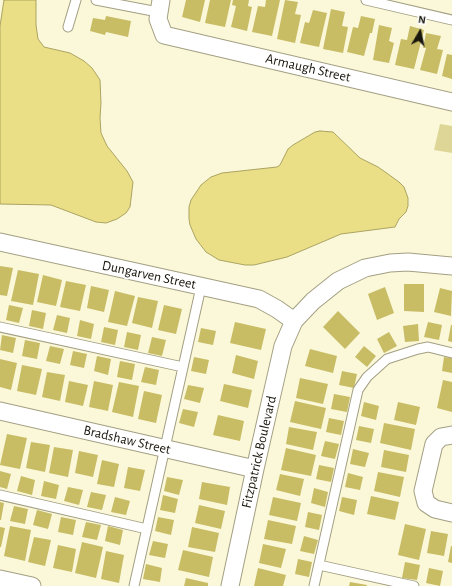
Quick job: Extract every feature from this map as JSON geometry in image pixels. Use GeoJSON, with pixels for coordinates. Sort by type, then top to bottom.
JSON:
{"type":"FeatureCollection","features":[{"type":"Feature","properties":{"kind":"street","name":"Armaugh Street"},"geometry":{"type":"LineString","coordinates":[[159,6],[158,19],[164,35],[452,102]]}},
{"type":"Feature","properties":{"kind":"street","name":"Dungarven Street"},"geometry":{"type":"LineString","coordinates":[[0,242],[259,299],[277,308],[294,321]]}},
{"type":"Feature","properties":{"kind":"street","name":"Fitzpatrick Boulevard"},"geometry":{"type":"LineString","coordinates":[[230,586],[283,346],[294,321],[313,301],[338,281],[365,268],[390,263],[408,262],[452,266]]}},
{"type":"Feature","properties":{"kind":"street","name":"Bradshaw Street"},"geometry":{"type":"LineString","coordinates":[[0,411],[255,469]]}},
{"type":"Feature","properties":{"kind":"street"},"geometry":{"type":"LineString","coordinates":[[452,435],[441,437],[434,444],[423,491],[426,503],[435,509],[452,513]]}},
{"type":"Feature","properties":{"kind":"street"},"geometry":{"type":"LineString","coordinates":[[0,579],[32,586]]}},
{"type":"Feature","properties":{"kind":"lane"},"geometry":{"type":"LineString","coordinates":[[68,27],[76,0]]}},
{"type":"Feature","properties":{"kind":"lane"},"geometry":{"type":"LineString","coordinates":[[96,0],[159,6]]}},
{"type":"Feature","properties":{"kind":"lane"},"geometry":{"type":"LineString","coordinates":[[366,0],[452,20]]}},
{"type":"Feature","properties":{"kind":"lane"},"geometry":{"type":"LineString","coordinates":[[134,586],[201,286]]}},
{"type":"Feature","properties":{"kind":"lane"},"geometry":{"type":"LineString","coordinates":[[0,326],[183,367]]}},
{"type":"Feature","properties":{"kind":"lane"},"geometry":{"type":"LineString","coordinates":[[314,586],[358,390],[367,377],[387,359],[428,347],[452,353]]}},
{"type":"Feature","properties":{"kind":"lane"},"geometry":{"type":"LineString","coordinates":[[0,495],[147,529]]}},
{"type":"Feature","properties":{"kind":"lane"},"geometry":{"type":"LineString","coordinates":[[319,565],[414,586]]}},
{"type":"Feature","properties":{"kind":"shaded area"},"geometry":{"type":"Polygon","coordinates":[[[4,0],[36,0],[36,25],[38,39],[44,47],[70,53],[84,61],[92,68],[100,80],[101,133],[107,146],[127,171],[133,182],[130,207],[126,213],[117,219],[106,223],[96,222],[51,205],[0,204],[0,26],[4,0]]]}},
{"type":"Feature","properties":{"kind":"shaded area"},"geometry":{"type":"Polygon","coordinates":[[[440,124],[452,126],[452,153],[434,150],[440,124]]]}},
{"type":"Feature","properties":{"kind":"shaded area"},"geometry":{"type":"Polygon","coordinates":[[[315,132],[333,132],[360,158],[378,167],[404,187],[408,198],[408,206],[406,212],[399,219],[395,227],[341,234],[287,257],[254,265],[245,265],[219,260],[206,252],[196,239],[189,219],[189,207],[191,200],[201,185],[211,177],[222,173],[277,167],[280,165],[288,149],[315,132]]]}},
{"type":"Feature","properties":{"kind":"building"},"geometry":{"type":"Polygon","coordinates":[[[186,0],[205,0],[200,22],[182,17],[186,0]]]}},
{"type":"Feature","properties":{"kind":"building"},"geometry":{"type":"Polygon","coordinates":[[[210,0],[231,0],[225,27],[205,23],[210,0]]]}},
{"type":"Feature","properties":{"kind":"building"},"geometry":{"type":"Polygon","coordinates":[[[233,0],[249,0],[248,6],[252,7],[247,31],[231,27],[236,6],[232,5],[233,0]]]}},
{"type":"Feature","properties":{"kind":"building"},"geometry":{"type":"Polygon","coordinates":[[[266,0],[280,0],[272,36],[252,32],[258,6],[265,7],[266,0]]]}},
{"type":"Feature","properties":{"kind":"building"},"geometry":{"type":"Polygon","coordinates":[[[285,0],[298,2],[295,14],[301,15],[295,43],[277,39],[285,0]]]}},
{"type":"Feature","properties":{"kind":"building"},"geometry":{"type":"Polygon","coordinates":[[[331,9],[345,12],[342,26],[348,27],[343,53],[323,49],[331,9]]]}},
{"type":"Feature","properties":{"kind":"building"},"geometry":{"type":"Polygon","coordinates":[[[313,10],[327,13],[319,47],[300,43],[305,22],[309,23],[313,10]]]}},
{"type":"Feature","properties":{"kind":"building"},"geometry":{"type":"Polygon","coordinates":[[[106,16],[131,21],[128,37],[106,32],[105,35],[90,31],[93,18],[105,20],[106,16]]]}},
{"type":"Feature","properties":{"kind":"building"},"geometry":{"type":"Polygon","coordinates":[[[361,16],[375,19],[364,56],[347,52],[353,27],[358,28],[361,16]]]}},
{"type":"Feature","properties":{"kind":"building"},"geometry":{"type":"Polygon","coordinates":[[[379,25],[392,28],[389,41],[394,43],[389,63],[373,60],[379,25]]]}},
{"type":"Feature","properties":{"kind":"building"},"geometry":{"type":"Polygon","coordinates":[[[410,26],[424,30],[414,69],[395,65],[401,39],[407,40],[410,26]]]}},
{"type":"Feature","properties":{"kind":"building"},"geometry":{"type":"Polygon","coordinates":[[[426,33],[441,36],[437,49],[443,50],[437,74],[420,70],[426,48],[423,48],[426,33]]]}},
{"type":"Feature","properties":{"kind":"building"},"geometry":{"type":"Polygon","coordinates":[[[447,54],[452,55],[452,79],[442,76],[447,54]]]}},
{"type":"Feature","properties":{"kind":"building"},"geometry":{"type":"Polygon","coordinates":[[[0,266],[13,268],[7,296],[0,295],[0,266]]]}},
{"type":"Feature","properties":{"kind":"building"},"geometry":{"type":"Polygon","coordinates":[[[18,270],[39,274],[33,305],[11,301],[18,270]]]}},
{"type":"Feature","properties":{"kind":"building"},"geometry":{"type":"Polygon","coordinates":[[[43,275],[62,280],[56,306],[37,302],[43,275]]]}},
{"type":"Feature","properties":{"kind":"building"},"geometry":{"type":"Polygon","coordinates":[[[66,281],[86,285],[80,311],[60,307],[66,281]]]}},
{"type":"Feature","properties":{"kind":"building"},"geometry":{"type":"Polygon","coordinates":[[[404,284],[424,284],[424,312],[404,311],[404,284]]]}},
{"type":"Feature","properties":{"kind":"building"},"geometry":{"type":"Polygon","coordinates":[[[91,286],[109,290],[104,312],[87,308],[91,286]]]}},
{"type":"Feature","properties":{"kind":"building"},"geometry":{"type":"Polygon","coordinates":[[[385,287],[394,313],[377,320],[368,294],[385,287]]]}},
{"type":"Feature","properties":{"kind":"building"},"geometry":{"type":"Polygon","coordinates":[[[440,288],[452,291],[451,316],[434,312],[440,288]]]}},
{"type":"Feature","properties":{"kind":"building"},"geometry":{"type":"Polygon","coordinates":[[[115,291],[135,296],[127,326],[108,322],[115,291]]]}},
{"type":"Feature","properties":{"kind":"building"},"geometry":{"type":"Polygon","coordinates":[[[138,297],[158,301],[152,328],[132,323],[138,297]]]}},
{"type":"Feature","properties":{"kind":"building"},"geometry":{"type":"Polygon","coordinates":[[[9,305],[23,308],[19,323],[6,320],[9,305]]]}},
{"type":"Feature","properties":{"kind":"building"},"geometry":{"type":"Polygon","coordinates":[[[164,305],[182,309],[176,334],[158,330],[164,305]]]}},
{"type":"Feature","properties":{"kind":"building"},"geometry":{"type":"Polygon","coordinates":[[[32,310],[46,313],[43,329],[29,326],[32,310]]]}},
{"type":"Feature","properties":{"kind":"building"},"geometry":{"type":"Polygon","coordinates":[[[338,311],[360,333],[345,349],[323,327],[338,311]]]}},
{"type":"Feature","properties":{"kind":"building"},"geometry":{"type":"Polygon","coordinates":[[[57,315],[70,318],[67,333],[53,330],[57,315]]]}},
{"type":"Feature","properties":{"kind":"building"},"geometry":{"type":"Polygon","coordinates":[[[80,320],[94,324],[91,339],[77,336],[80,320]]]}},
{"type":"Feature","properties":{"kind":"building"},"geometry":{"type":"Polygon","coordinates":[[[235,322],[266,329],[261,350],[230,343],[235,322]]]}},
{"type":"Feature","properties":{"kind":"building"},"geometry":{"type":"Polygon","coordinates":[[[428,322],[442,325],[439,340],[424,337],[428,322]]]}},
{"type":"Feature","properties":{"kind":"building"},"geometry":{"type":"Polygon","coordinates":[[[418,324],[419,341],[405,342],[403,326],[418,324]]]}},
{"type":"Feature","properties":{"kind":"building"},"geometry":{"type":"Polygon","coordinates":[[[452,325],[452,342],[448,341],[452,325]]]}},
{"type":"Feature","properties":{"kind":"building"},"geometry":{"type":"Polygon","coordinates":[[[104,327],[118,330],[115,345],[101,342],[104,327]]]}},
{"type":"Feature","properties":{"kind":"building"},"geometry":{"type":"Polygon","coordinates":[[[201,328],[216,331],[213,345],[198,342],[201,328]]]}},
{"type":"Feature","properties":{"kind":"building"},"geometry":{"type":"Polygon","coordinates":[[[127,332],[141,335],[138,350],[124,347],[127,332]]]}},
{"type":"Feature","properties":{"kind":"building"},"geometry":{"type":"Polygon","coordinates":[[[389,332],[397,346],[384,353],[377,339],[389,332]]]}},
{"type":"Feature","properties":{"kind":"building"},"geometry":{"type":"Polygon","coordinates":[[[2,335],[16,338],[13,353],[0,350],[2,335]]]}},
{"type":"Feature","properties":{"kind":"building"},"geometry":{"type":"Polygon","coordinates":[[[152,337],[166,340],[162,356],[148,353],[152,337]]]}},
{"type":"Feature","properties":{"kind":"building"},"geometry":{"type":"Polygon","coordinates":[[[25,340],[40,343],[37,359],[22,356],[25,340]]]}},
{"type":"Feature","properties":{"kind":"building"},"geometry":{"type":"Polygon","coordinates":[[[50,346],[64,349],[60,364],[46,361],[50,346]]]}},
{"type":"Feature","properties":{"kind":"building"},"geometry":{"type":"Polygon","coordinates":[[[364,346],[376,356],[367,367],[355,357],[364,346]]]}},
{"type":"Feature","properties":{"kind":"building"},"geometry":{"type":"Polygon","coordinates":[[[310,349],[337,356],[333,373],[305,366],[310,349]]]}},
{"type":"Feature","properties":{"kind":"building"},"geometry":{"type":"Polygon","coordinates":[[[73,351],[87,354],[84,368],[70,365],[73,351]]]}},
{"type":"Feature","properties":{"kind":"building"},"geometry":{"type":"Polygon","coordinates":[[[236,355],[258,361],[254,379],[232,373],[236,355]]]}},
{"type":"Feature","properties":{"kind":"building"},"geometry":{"type":"Polygon","coordinates":[[[97,356],[111,359],[108,375],[94,371],[97,356]]]}},
{"type":"Feature","properties":{"kind":"building"},"geometry":{"type":"Polygon","coordinates":[[[194,357],[209,360],[206,374],[191,371],[194,357]]]}},
{"type":"Feature","properties":{"kind":"building"},"geometry":{"type":"Polygon","coordinates":[[[444,357],[452,358],[452,373],[442,371],[444,357]]]}},
{"type":"Feature","properties":{"kind":"building"},"geometry":{"type":"Polygon","coordinates":[[[0,359],[17,363],[11,390],[0,387],[0,359]]]}},
{"type":"Feature","properties":{"kind":"building"},"geometry":{"type":"Polygon","coordinates":[[[120,361],[135,364],[132,380],[117,377],[120,361]]]}},
{"type":"Feature","properties":{"kind":"building"},"geometry":{"type":"Polygon","coordinates":[[[22,365],[42,369],[36,395],[17,391],[22,365]]]}},
{"type":"Feature","properties":{"kind":"building"},"geometry":{"type":"Polygon","coordinates":[[[145,367],[159,370],[156,385],[141,382],[145,367]]]}},
{"type":"Feature","properties":{"kind":"building"},"geometry":{"type":"Polygon","coordinates":[[[342,371],[357,374],[354,388],[339,385],[342,371]]]}},
{"type":"Feature","properties":{"kind":"building"},"geometry":{"type":"Polygon","coordinates":[[[47,372],[65,375],[60,401],[42,397],[47,372]]]}},
{"type":"Feature","properties":{"kind":"building"},"geometry":{"type":"Polygon","coordinates":[[[300,378],[328,384],[323,404],[296,398],[300,378]]]}},
{"type":"Feature","properties":{"kind":"building"},"geometry":{"type":"Polygon","coordinates":[[[443,380],[452,382],[452,412],[437,408],[443,380]]]}},
{"type":"Feature","properties":{"kind":"building"},"geometry":{"type":"Polygon","coordinates":[[[69,381],[88,385],[83,406],[65,402],[69,381]]]}},
{"type":"Feature","properties":{"kind":"building"},"geometry":{"type":"Polygon","coordinates":[[[94,381],[113,385],[108,411],[89,407],[94,381]]]}},
{"type":"Feature","properties":{"kind":"building"},"geometry":{"type":"Polygon","coordinates":[[[119,382],[139,386],[133,417],[112,412],[119,382]]]}},
{"type":"Feature","properties":{"kind":"building"},"geometry":{"type":"Polygon","coordinates":[[[224,384],[252,390],[248,408],[220,401],[224,384]]]}},
{"type":"Feature","properties":{"kind":"building"},"geometry":{"type":"Polygon","coordinates":[[[188,385],[204,388],[200,403],[184,399],[188,385]]]}},
{"type":"Feature","properties":{"kind":"building"},"geometry":{"type":"Polygon","coordinates":[[[144,391],[162,395],[156,423],[138,419],[144,391]]]}},
{"type":"Feature","properties":{"kind":"building"},"geometry":{"type":"Polygon","coordinates":[[[334,394],[350,397],[347,412],[331,409],[334,394]]]}},
{"type":"Feature","properties":{"kind":"building"},"geometry":{"type":"Polygon","coordinates":[[[295,401],[326,408],[321,429],[290,422],[295,401]]]}},
{"type":"Feature","properties":{"kind":"building"},"geometry":{"type":"Polygon","coordinates":[[[364,402],[379,406],[376,420],[361,416],[364,402]]]}},
{"type":"Feature","properties":{"kind":"building"},"geometry":{"type":"Polygon","coordinates":[[[398,402],[420,407],[416,425],[394,420],[398,402]]]}},
{"type":"Feature","properties":{"kind":"building"},"geometry":{"type":"Polygon","coordinates":[[[183,409],[198,412],[194,427],[179,423],[183,409]]]}},
{"type":"Feature","properties":{"kind":"building"},"geometry":{"type":"Polygon","coordinates":[[[218,415],[244,421],[240,441],[213,435],[218,415]]]}},
{"type":"Feature","properties":{"kind":"building"},"geometry":{"type":"Polygon","coordinates":[[[329,418],[344,421],[341,435],[326,432],[329,418]]]}},
{"type":"Feature","properties":{"kind":"building"},"geometry":{"type":"Polygon","coordinates":[[[384,423],[415,429],[411,450],[380,443],[384,423]]]}},
{"type":"Feature","properties":{"kind":"building"},"geometry":{"type":"Polygon","coordinates":[[[359,426],[374,429],[371,443],[356,440],[359,426]]]}},
{"type":"Feature","properties":{"kind":"building"},"geometry":{"type":"Polygon","coordinates":[[[289,427],[317,432],[313,450],[286,444],[289,427]]]}},
{"type":"Feature","properties":{"kind":"building"},"geometry":{"type":"Polygon","coordinates":[[[7,434],[27,438],[20,469],[0,465],[7,434]]]}},
{"type":"Feature","properties":{"kind":"building"},"geometry":{"type":"Polygon","coordinates":[[[325,441],[339,444],[335,459],[321,456],[325,441]]]}},
{"type":"Feature","properties":{"kind":"building"},"geometry":{"type":"Polygon","coordinates":[[[31,442],[50,445],[45,472],[26,468],[31,442]]]}},
{"type":"Feature","properties":{"kind":"building"},"geometry":{"type":"Polygon","coordinates":[[[54,447],[73,450],[68,477],[49,473],[54,447]]]}},
{"type":"Feature","properties":{"kind":"building"},"geometry":{"type":"Polygon","coordinates":[[[286,448],[316,455],[311,476],[281,470],[286,448]]]}},
{"type":"Feature","properties":{"kind":"building"},"geometry":{"type":"Polygon","coordinates":[[[353,449],[369,453],[365,467],[350,464],[353,449]]]}},
{"type":"Feature","properties":{"kind":"building"},"geometry":{"type":"Polygon","coordinates":[[[384,450],[409,455],[406,472],[381,467],[384,450]]]}},
{"type":"Feature","properties":{"kind":"building"},"geometry":{"type":"Polygon","coordinates":[[[79,451],[98,455],[93,477],[75,473],[79,451]]]}},
{"type":"Feature","properties":{"kind":"building"},"geometry":{"type":"Polygon","coordinates":[[[102,460],[119,464],[114,487],[97,484],[102,460]]]}},
{"type":"Feature","properties":{"kind":"building"},"geometry":{"type":"Polygon","coordinates":[[[319,465],[334,468],[331,482],[316,479],[319,465]]]}},
{"type":"Feature","properties":{"kind":"building"},"geometry":{"type":"Polygon","coordinates":[[[128,467],[145,470],[140,491],[124,488],[128,467]]]}},
{"type":"Feature","properties":{"kind":"building"},"geometry":{"type":"Polygon","coordinates":[[[0,471],[11,474],[7,489],[0,487],[0,471]]]}},
{"type":"Feature","properties":{"kind":"building"},"geometry":{"type":"Polygon","coordinates":[[[378,472],[404,477],[400,497],[374,491],[378,472]]]}},
{"type":"Feature","properties":{"kind":"building"},"geometry":{"type":"Polygon","coordinates":[[[348,473],[363,477],[360,490],[345,487],[348,473]]]}},
{"type":"Feature","properties":{"kind":"building"},"geometry":{"type":"Polygon","coordinates":[[[280,474],[304,479],[300,496],[276,490],[280,474]]]}},
{"type":"Feature","properties":{"kind":"building"},"geometry":{"type":"Polygon","coordinates":[[[21,476],[35,480],[32,495],[17,491],[21,476]]]}},
{"type":"Feature","properties":{"kind":"building"},"geometry":{"type":"Polygon","coordinates":[[[167,477],[183,480],[179,495],[164,491],[167,477]]]}},
{"type":"Feature","properties":{"kind":"building"},"geometry":{"type":"Polygon","coordinates":[[[44,481],[59,485],[56,499],[41,496],[44,481]]]}},
{"type":"Feature","properties":{"kind":"building"},"geometry":{"type":"Polygon","coordinates":[[[202,482],[230,487],[227,505],[199,499],[202,482]]]}},
{"type":"Feature","properties":{"kind":"building"},"geometry":{"type":"Polygon","coordinates":[[[68,487],[83,490],[79,505],[64,501],[68,487]]]}},
{"type":"Feature","properties":{"kind":"building"},"geometry":{"type":"Polygon","coordinates":[[[314,488],[328,492],[325,507],[311,503],[314,488]]]}},
{"type":"Feature","properties":{"kind":"building"},"geometry":{"type":"Polygon","coordinates":[[[91,492],[106,495],[102,510],[87,507],[91,492]]]}},
{"type":"Feature","properties":{"kind":"building"},"geometry":{"type":"Polygon","coordinates":[[[163,495],[178,499],[175,513],[160,510],[163,495]]]}},
{"type":"Feature","properties":{"kind":"building"},"geometry":{"type":"Polygon","coordinates":[[[371,496],[399,502],[395,520],[367,514],[371,496]]]}},
{"type":"Feature","properties":{"kind":"building"},"geometry":{"type":"Polygon","coordinates":[[[115,497],[130,501],[126,515],[111,512],[115,497]]]}},
{"type":"Feature","properties":{"kind":"building"},"geometry":{"type":"Polygon","coordinates":[[[273,497],[301,503],[297,521],[269,515],[273,497]]]}},
{"type":"Feature","properties":{"kind":"building"},"geometry":{"type":"Polygon","coordinates":[[[342,497],[357,500],[354,515],[339,511],[342,497]]]}},
{"type":"Feature","properties":{"kind":"building"},"geometry":{"type":"Polygon","coordinates":[[[0,502],[4,503],[1,520],[0,520],[0,502]]]}},
{"type":"Feature","properties":{"kind":"building"},"geometry":{"type":"Polygon","coordinates":[[[199,505],[225,511],[221,529],[195,523],[199,505]]]}},
{"type":"Feature","properties":{"kind":"building"},"geometry":{"type":"Polygon","coordinates":[[[14,506],[28,509],[25,524],[10,521],[14,506]]]}},
{"type":"Feature","properties":{"kind":"building"},"geometry":{"type":"Polygon","coordinates":[[[37,510],[52,514],[48,529],[33,525],[37,510]]]}},
{"type":"Feature","properties":{"kind":"building"},"geometry":{"type":"Polygon","coordinates":[[[308,512],[322,515],[319,530],[305,527],[308,512]]]}},
{"type":"Feature","properties":{"kind":"building"},"geometry":{"type":"Polygon","coordinates":[[[61,517],[76,520],[73,535],[58,532],[61,517]]]}},
{"type":"Feature","properties":{"kind":"building"},"geometry":{"type":"Polygon","coordinates":[[[158,517],[174,520],[171,535],[155,531],[158,517]]]}},
{"type":"Feature","properties":{"kind":"building"},"geometry":{"type":"Polygon","coordinates":[[[268,520],[296,526],[292,544],[264,539],[268,520]]]}},
{"type":"Feature","properties":{"kind":"building"},"geometry":{"type":"Polygon","coordinates":[[[86,522],[101,525],[97,540],[82,537],[86,522]]]}},
{"type":"Feature","properties":{"kind":"building"},"geometry":{"type":"Polygon","coordinates":[[[405,524],[426,529],[419,560],[398,555],[405,524]]]}},
{"type":"Feature","properties":{"kind":"building"},"geometry":{"type":"Polygon","coordinates":[[[10,526],[31,530],[25,561],[4,556],[10,526]]]}},
{"type":"Feature","properties":{"kind":"building"},"geometry":{"type":"Polygon","coordinates":[[[108,526],[123,530],[120,545],[105,541],[108,526]]]}},
{"type":"Feature","properties":{"kind":"building"},"geometry":{"type":"Polygon","coordinates":[[[0,527],[5,528],[1,547],[0,547],[0,527]]]}},
{"type":"Feature","properties":{"kind":"building"},"geometry":{"type":"Polygon","coordinates":[[[192,527],[219,533],[215,552],[188,547],[192,527]]]}},
{"type":"Feature","properties":{"kind":"building"},"geometry":{"type":"Polygon","coordinates":[[[431,531],[448,534],[444,556],[427,553],[431,531]]]}},
{"type":"Feature","properties":{"kind":"building"},"geometry":{"type":"Polygon","coordinates":[[[304,536],[318,540],[314,554],[300,551],[304,536]]]}},
{"type":"Feature","properties":{"kind":"building"},"geometry":{"type":"Polygon","coordinates":[[[34,537],[51,540],[45,566],[28,562],[34,537]]]}},
{"type":"Feature","properties":{"kind":"building"},"geometry":{"type":"Polygon","coordinates":[[[153,541],[168,544],[165,558],[149,555],[153,541]]]}},
{"type":"Feature","properties":{"kind":"building"},"geometry":{"type":"Polygon","coordinates":[[[82,542],[103,547],[96,578],[75,573],[82,542]]]}},
{"type":"Feature","properties":{"kind":"building"},"geometry":{"type":"Polygon","coordinates":[[[263,544],[286,549],[281,568],[259,563],[263,544]]]}},
{"type":"Feature","properties":{"kind":"building"},"geometry":{"type":"Polygon","coordinates":[[[58,545],[76,549],[72,572],[53,568],[58,545]]]}},
{"type":"Feature","properties":{"kind":"building"},"geometry":{"type":"Polygon","coordinates":[[[452,546],[452,563],[448,562],[452,546]]]}},
{"type":"Feature","properties":{"kind":"building"},"geometry":{"type":"Polygon","coordinates":[[[183,550],[213,557],[209,577],[178,570],[183,550]]]}},
{"type":"Feature","properties":{"kind":"building"},"geometry":{"type":"Polygon","coordinates":[[[106,551],[124,555],[119,583],[101,579],[106,551]]]}},
{"type":"Feature","properties":{"kind":"building"},"geometry":{"type":"Polygon","coordinates":[[[298,559],[312,562],[309,577],[295,574],[298,559]]]}},
{"type":"Feature","properties":{"kind":"building"},"geometry":{"type":"Polygon","coordinates":[[[405,562],[420,565],[417,580],[402,578],[405,562]]]}},
{"type":"Feature","properties":{"kind":"building"},"geometry":{"type":"Polygon","coordinates":[[[146,564],[162,568],[160,582],[143,579],[146,564]]]}},
{"type":"Feature","properties":{"kind":"building"},"geometry":{"type":"Polygon","coordinates":[[[258,568],[286,575],[283,586],[254,586],[258,568]]]}},
{"type":"Feature","properties":{"kind":"building"},"geometry":{"type":"Polygon","coordinates":[[[429,568],[443,571],[440,586],[426,583],[429,568]]]}},
{"type":"Feature","properties":{"kind":"building"},"geometry":{"type":"Polygon","coordinates":[[[186,578],[208,583],[208,586],[184,586],[186,578]]]}},
{"type":"Feature","properties":{"kind":"building"},"geometry":{"type":"Polygon","coordinates":[[[350,582],[367,585],[367,586],[349,586],[350,582]]]}}]}
